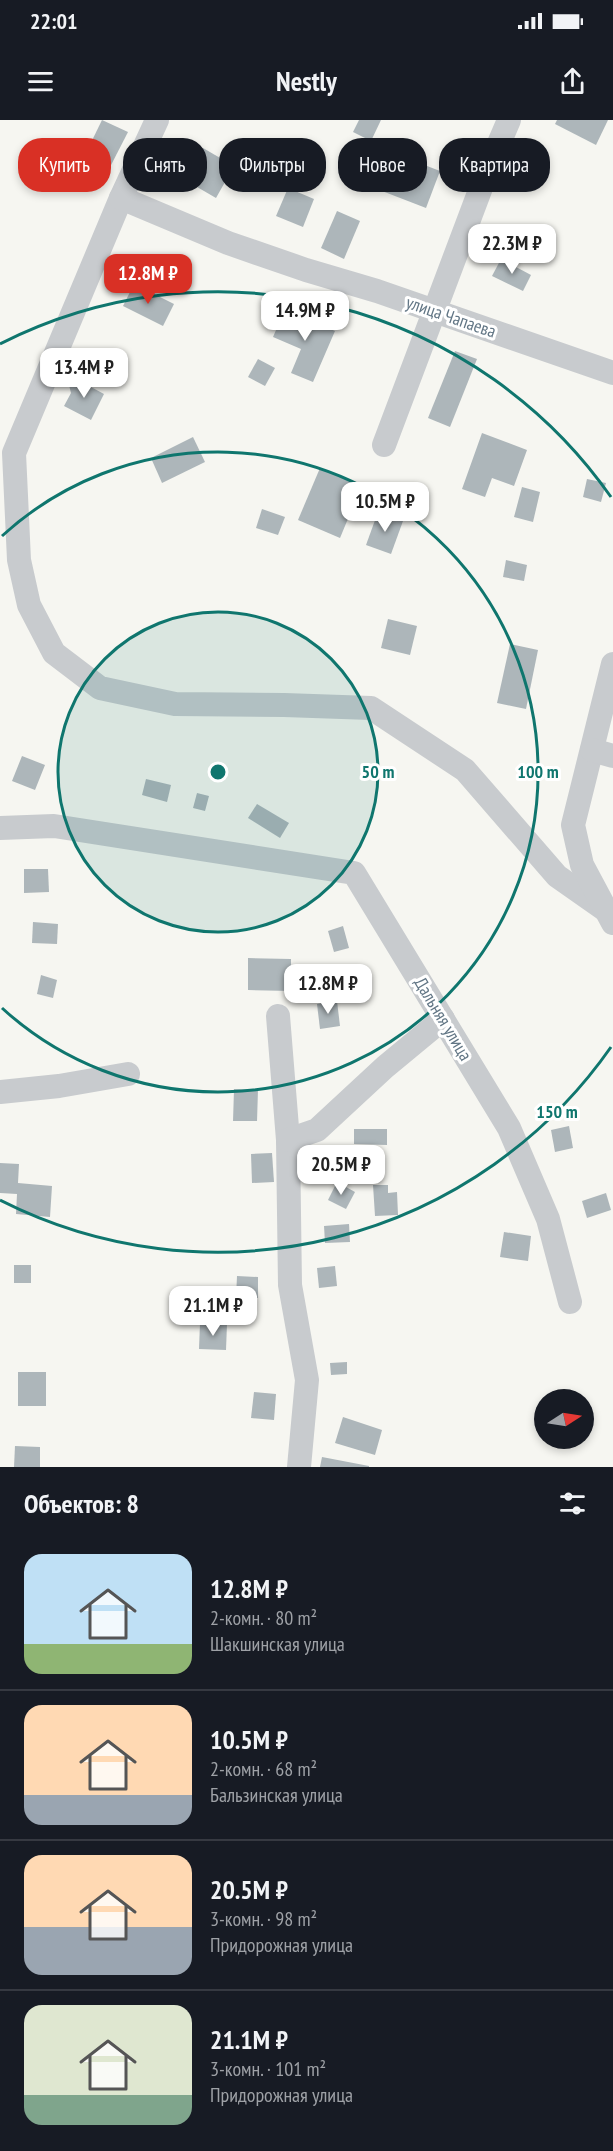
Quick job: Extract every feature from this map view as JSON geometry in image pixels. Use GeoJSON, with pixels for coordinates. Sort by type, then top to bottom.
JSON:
{"type":"FeatureCollection","features":[{"type":"Feature","properties":{"kind":"street"},"geometry":{"type":"LineString","coordinates":[[157,120],[7,444],[19,560],[29,605],[54,653],[100,688],[175,704],[370,708],[465,770],[557,876],[609,916]]}},
{"type":"Feature","properties":{"kind":"street"},"geometry":{"type":"LineString","coordinates":[[384,445],[488,169],[509,120]]}},
{"type":"Feature","properties":{"kind":"street","name":"улица Чапаева"},"geometry":{"type":"LineString","coordinates":[[121,198],[228,243],[613,373]]}},
{"type":"Feature","properties":{"kind":"street"},"geometry":{"type":"LineString","coordinates":[[609,916],[582,865],[573,825],[602,753],[613,664]]}},
{"type":"Feature","properties":{"kind":"street","name":"Дальняя улица"},"geometry":{"type":"LineString","coordinates":[[0,828],[54,826],[354,873],[509,1128],[549,1219],[570,1302]]}},
{"type":"Feature","properties":{"kind":"street"},"geometry":{"type":"LineString","coordinates":[[278,1016],[288,1140],[290,1285],[308,1380],[299,1467]]}},
{"type":"Feature","properties":{"kind":"street"},"geometry":{"type":"LineString","coordinates":[[288,1140],[317,1130],[385,1067],[443,1019]]}},
{"type":"Feature","properties":{"kind":"street"},"geometry":{"type":"LineString","coordinates":[[0,1092],[59,1086],[128,1074]]}},
{"type":"Feature","properties":{"kind":"building"},"geometry":{"type":"Polygon","coordinates":[[[102,120],[128,132],[111,165],[111,138],[93,138],[102,120]]]}},
{"type":"Feature","properties":{"kind":"building"},"geometry":{"type":"Polygon","coordinates":[[[359,120],[381,120],[372,138],[365,138],[353,132],[359,120]]]}},
{"type":"Feature","properties":{"kind":"building"},"geometry":{"type":"Polygon","coordinates":[[[557,120],[608,120],[596,145],[555,124],[557,120]]]}},
{"type":"Feature","properties":{"kind":"building"},"geometry":{"type":"Polygon","coordinates":[[[207,150],[219,157],[219,192],[216,198],[206,192],[207,150]]]}},
{"type":"Feature","properties":{"kind":"building"},"geometry":{"type":"Polygon","coordinates":[[[427,166],[439,171],[439,174],[426,208],[385,192],[427,192],[427,166]]]}},
{"type":"Feature","properties":{"kind":"building"},"geometry":{"type":"Polygon","coordinates":[[[286,192],[297,192],[314,199],[303,227],[276,216],[286,192]]]}},
{"type":"Feature","properties":{"kind":"building"},"geometry":{"type":"Polygon","coordinates":[[[337,211],[360,221],[344,259],[321,248],[337,211]]]}},
{"type":"Feature","properties":{"kind":"building"},"geometry":{"type":"Polygon","coordinates":[[[501,259],[531,275],[523,291],[492,276],[501,259]]]}},
{"type":"Feature","properties":{"kind":"building"},"geometry":{"type":"Polygon","coordinates":[[[134,284],[174,304],[163,326],[123,306],[134,284]]]}},
{"type":"Feature","properties":{"kind":"building"},"geometry":{"type":"Polygon","coordinates":[[[285,309],[335,331],[313,382],[291,373],[301,349],[273,337],[285,309]]]}},
{"type":"Feature","properties":{"kind":"building"},"geometry":{"type":"Polygon","coordinates":[[[455,351],[477,359],[450,427],[428,418],[455,351]]]}},
{"type":"Feature","properties":{"kind":"building"},"geometry":{"type":"Polygon","coordinates":[[[258,359],[275,368],[265,386],[248,377],[258,359]]]}},
{"type":"Feature","properties":{"kind":"building"},"geometry":{"type":"Polygon","coordinates":[[[78,380],[104,394],[91,420],[64,406],[71,393],[69,385],[78,380]]]}},
{"type":"Feature","properties":{"kind":"building"},"geometry":{"type":"Polygon","coordinates":[[[482,433],[527,450],[514,486],[492,478],[485,497],[462,489],[482,433]]]}},
{"type":"Feature","properties":{"kind":"building"},"geometry":{"type":"Polygon","coordinates":[[[193,437],[205,462],[162,483],[151,458],[193,437]]]}},
{"type":"Feature","properties":{"kind":"building"},"geometry":{"type":"Polygon","coordinates":[[[320,468],[362,485],[340,538],[298,520],[320,468]]]}},
{"type":"Feature","properties":{"kind":"building"},"geometry":{"type":"Polygon","coordinates":[[[587,479],[606,483],[601,502],[583,497],[587,479]]]}},
{"type":"Feature","properties":{"kind":"building"},"geometry":{"type":"Polygon","coordinates":[[[522,487],[540,492],[533,522],[514,517],[522,487]]]}},
{"type":"Feature","properties":{"kind":"building"},"geometry":{"type":"Polygon","coordinates":[[[262,509],[285,517],[278,535],[256,528],[262,509]]]}},
{"type":"Feature","properties":{"kind":"building"},"geometry":{"type":"Polygon","coordinates":[[[378,512],[403,521],[391,554],[366,545],[378,512]]]}},
{"type":"Feature","properties":{"kind":"building"},"geometry":{"type":"Polygon","coordinates":[[[506,560],[527,565],[524,581],[503,577],[506,560]]]}},
{"type":"Feature","properties":{"kind":"building"},"geometry":{"type":"Polygon","coordinates":[[[388,619],[417,626],[410,655],[381,648],[388,619]]]}},
{"type":"Feature","properties":{"kind":"building"},"geometry":{"type":"Polygon","coordinates":[[[510,644],[538,650],[526,709],[497,703],[510,644]]]}},
{"type":"Feature","properties":{"kind":"building"},"geometry":{"type":"Polygon","coordinates":[[[22,756],[45,765],[35,790],[12,781],[22,756]]]}},
{"type":"Feature","properties":{"kind":"building"},"geometry":{"type":"Polygon","coordinates":[[[146,779],[171,785],[167,802],[142,795],[146,779]]]}},
{"type":"Feature","properties":{"kind":"building"},"geometry":{"type":"Polygon","coordinates":[[[197,793],[209,796],[205,811],[193,808],[197,793]]]}},
{"type":"Feature","properties":{"kind":"building"},"geometry":{"type":"Polygon","coordinates":[[[257,804],[289,823],[280,838],[248,818],[257,804]]]}},
{"type":"Feature","properties":{"kind":"building"},"geometry":{"type":"Polygon","coordinates":[[[24,869],[48,869],[49,892],[24,893],[24,869]]]}},
{"type":"Feature","properties":{"kind":"building"},"geometry":{"type":"Polygon","coordinates":[[[33,922],[58,924],[57,944],[32,943],[33,922]]]}},
{"type":"Feature","properties":{"kind":"building"},"geometry":{"type":"Polygon","coordinates":[[[343,926],[349,948],[334,952],[328,931],[343,926]]]}},
{"type":"Feature","properties":{"kind":"building"},"geometry":{"type":"Polygon","coordinates":[[[248,958],[291,959],[291,991],[248,990],[248,958]]]}},
{"type":"Feature","properties":{"kind":"building"},"geometry":{"type":"Polygon","coordinates":[[[41,975],[57,980],[53,998],[37,994],[41,975]]]}},
{"type":"Feature","properties":{"kind":"building"},"geometry":{"type":"Polygon","coordinates":[[[337,1001],[340,1026],[320,1029],[317,1004],[337,1001]]]}},
{"type":"Feature","properties":{"kind":"building"},"geometry":{"type":"Polygon","coordinates":[[[234,1089],[258,1090],[257,1121],[233,1121],[234,1089]]]}},
{"type":"Feature","properties":{"kind":"building"},"geometry":{"type":"Polygon","coordinates":[[[569,1126],[573,1148],[555,1152],[551,1130],[569,1126]]]}},
{"type":"Feature","properties":{"kind":"building"},"geometry":{"type":"Polygon","coordinates":[[[354,1129],[387,1129],[387,1145],[354,1144],[354,1129]]]}},
{"type":"Feature","properties":{"kind":"building"},"geometry":{"type":"Polygon","coordinates":[[[272,1153],[274,1182],[252,1183],[251,1154],[272,1153]]]}},
{"type":"Feature","properties":{"kind":"building"},"geometry":{"type":"Polygon","coordinates":[[[0,1163],[19,1164],[18,1183],[52,1186],[50,1217],[16,1214],[17,1194],[0,1193],[0,1163]]]}},
{"type":"Feature","properties":{"kind":"building"},"geometry":{"type":"Polygon","coordinates":[[[337,1182],[355,1192],[346,1209],[328,1200],[337,1182]]]}},
{"type":"Feature","properties":{"kind":"building"},"geometry":{"type":"Polygon","coordinates":[[[373,1185],[388,1185],[388,1193],[397,1192],[398,1215],[375,1216],[373,1185]]]}},
{"type":"Feature","properties":{"kind":"building"},"geometry":{"type":"Polygon","coordinates":[[[606,1193],[611,1210],[587,1218],[582,1201],[606,1193]]]}},
{"type":"Feature","properties":{"kind":"building"},"geometry":{"type":"Polygon","coordinates":[[[349,1224],[350,1242],[325,1243],[324,1226],[349,1224]]]}},
{"type":"Feature","properties":{"kind":"building"},"geometry":{"type":"Polygon","coordinates":[[[504,1232],[531,1236],[528,1261],[500,1257],[504,1232]]]}},
{"type":"Feature","properties":{"kind":"building"},"geometry":{"type":"Polygon","coordinates":[[[14,1265],[31,1265],[31,1283],[14,1283],[14,1265]]]}},
{"type":"Feature","properties":{"kind":"building"},"geometry":{"type":"Polygon","coordinates":[[[335,1266],[337,1286],[319,1288],[317,1268],[335,1266]]]}},
{"type":"Feature","properties":{"kind":"building"},"geometry":{"type":"Polygon","coordinates":[[[237,1276],[258,1277],[258,1298],[236,1298],[237,1276]]]}},
{"type":"Feature","properties":{"kind":"building"},"geometry":{"type":"Polygon","coordinates":[[[200,1323],[227,1324],[226,1350],[199,1349],[200,1323]]]}},
{"type":"Feature","properties":{"kind":"building"},"geometry":{"type":"Polygon","coordinates":[[[347,1362],[347,1374],[331,1375],[330,1363],[347,1362]]]}},
{"type":"Feature","properties":{"kind":"building"},"geometry":{"type":"Polygon","coordinates":[[[18,1372],[46,1372],[46,1406],[18,1406],[18,1372]]]}},
{"type":"Feature","properties":{"kind":"building"},"geometry":{"type":"Polygon","coordinates":[[[254,1392],[276,1394],[274,1420],[251,1418],[254,1392]]]}},
{"type":"Feature","properties":{"kind":"building"},"geometry":{"type":"Polygon","coordinates":[[[343,1417],[382,1430],[375,1455],[335,1443],[343,1417]]]}},
{"type":"Feature","properties":{"kind":"building"},"geometry":{"type":"Polygon","coordinates":[[[15,1446],[40,1447],[40,1467],[14,1467],[15,1446]]]}},
{"type":"Feature","properties":{"kind":"building"},"geometry":{"type":"Polygon","coordinates":[[[322,1457],[369,1466],[369,1467],[320,1467],[322,1457]]]}}]}
